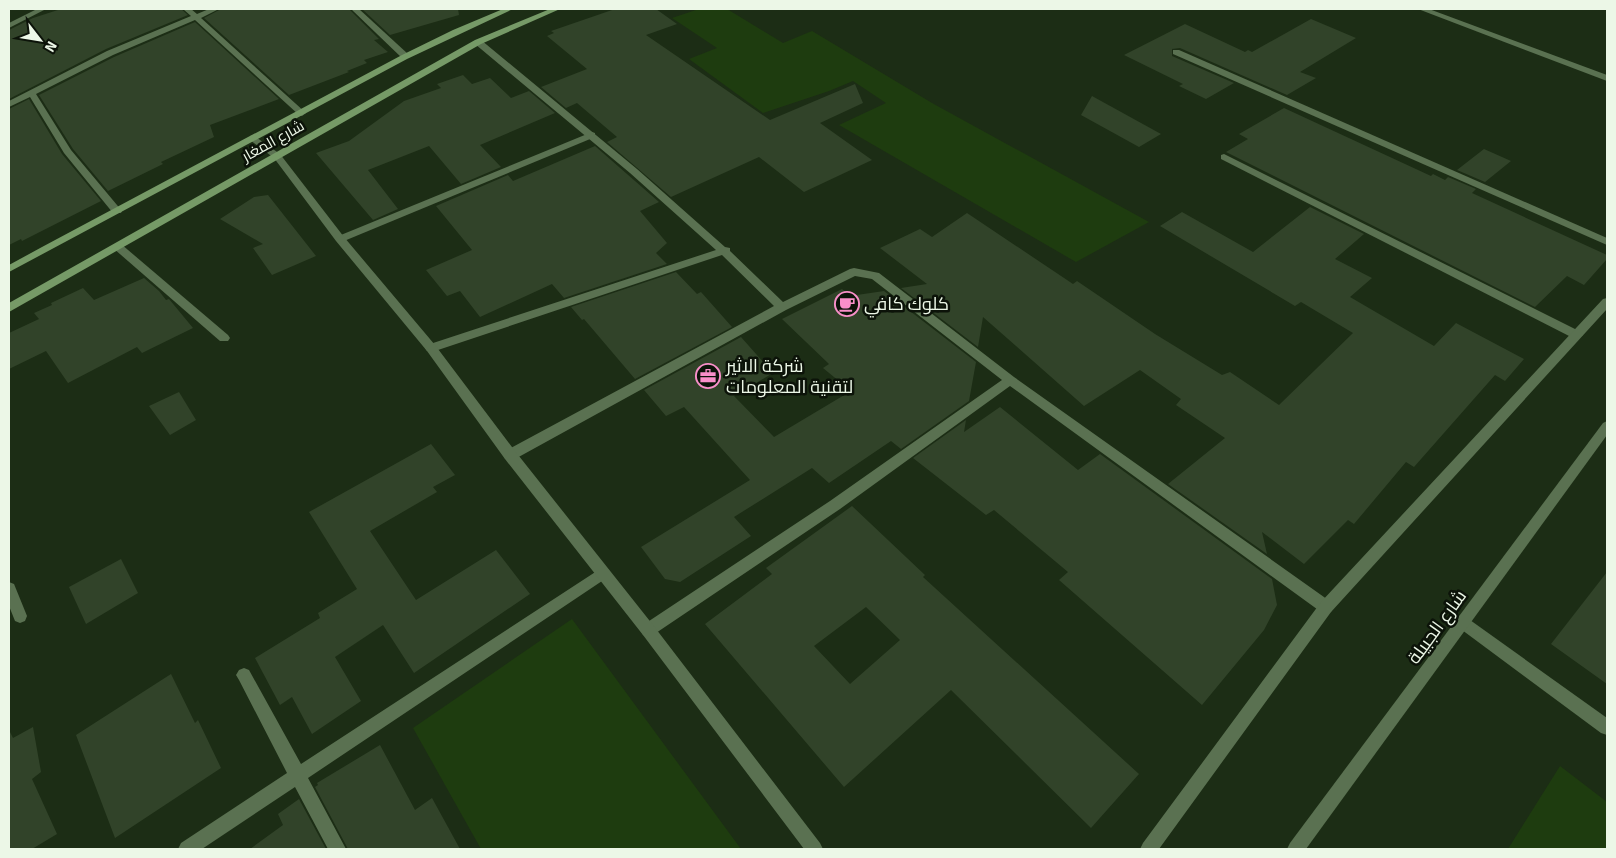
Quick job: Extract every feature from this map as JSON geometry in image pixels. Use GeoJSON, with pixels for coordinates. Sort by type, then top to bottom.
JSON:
{"type":"FeatureCollection","features":[{"type":"Feature","properties":{"kind":"main road","name":"شارع المغار"},"geometry":{"type":"LineString","coordinates":[[9,269],[448,34],[509,9]]}},
{"type":"Feature","properties":{"kind":"main road","name":"شارع المغار"},"geometry":{"type":"LineString","coordinates":[[9,308],[478,42],[556,9]]}},
{"type":"Feature","properties":{"kind":"street"},"geometry":{"type":"LineString","coordinates":[[9,26],[42,9]]}},
{"type":"Feature","properties":{"kind":"street"},"geometry":{"type":"LineString","coordinates":[[187,9],[302,113]]}},
{"type":"Feature","properties":{"kind":"street"},"geometry":{"type":"LineString","coordinates":[[9,104],[110,53],[215,9]]}},
{"type":"Feature","properties":{"kind":"street"},"geometry":{"type":"LineString","coordinates":[[355,9],[406,56]]}},
{"type":"Feature","properties":{"kind":"street"},"geometry":{"type":"LineString","coordinates":[[1422,9],[1607,78]]}},
{"type":"Feature","properties":{"kind":"street"},"geometry":{"type":"LineString","coordinates":[[478,42],[592,135],[726,250],[782,307]]}},
{"type":"Feature","properties":{"kind":"street"},"geometry":{"type":"LineString","coordinates":[[1176,52],[1607,242]]}},
{"type":"Feature","properties":{"kind":"street"},"geometry":{"type":"LineString","coordinates":[[31,92],[66,151],[117,211]]}},
{"type":"Feature","properties":{"kind":"street"},"geometry":{"type":"LineString","coordinates":[[340,239],[592,135]]}},
{"type":"Feature","properties":{"kind":"street"},"geometry":{"type":"LineString","coordinates":[[253,138],[277,156],[340,239],[430,348],[510,455],[648,630],[814,849]]}},
{"type":"Feature","properties":{"kind":"street"},"geometry":{"type":"LineString","coordinates":[[1224,157],[1577,335]]}},
{"type":"Feature","properties":{"kind":"street"},"geometry":{"type":"LineString","coordinates":[[117,246],[224,338]]}},
{"type":"Feature","properties":{"kind":"street"},"geometry":{"type":"LineString","coordinates":[[430,348],[726,250]]}},
{"type":"Feature","properties":{"kind":"street"},"geometry":{"type":"LineString","coordinates":[[510,455],[782,307],[854,272],[875,276],[1010,380],[1326,607]]}},
{"type":"Feature","properties":{"kind":"street"},"geometry":{"type":"LineString","coordinates":[[1149,849],[1326,607],[1607,302]]}},
{"type":"Feature","properties":{"kind":"street"},"geometry":{"type":"LineString","coordinates":[[648,630],[835,506],[1010,380]]}},
{"type":"Feature","properties":{"kind":"street","name":"شارع الجبيلة"},"geometry":{"type":"LineString","coordinates":[[1296,849],[1607,426]]}},
{"type":"Feature","properties":{"kind":"street"},"geometry":{"type":"LineString","coordinates":[[187,849],[603,573]]}},
{"type":"Feature","properties":{"kind":"street"},"geometry":{"type":"LineString","coordinates":[[9,588],[20,616]]}},
{"type":"Feature","properties":{"kind":"street"},"geometry":{"type":"LineString","coordinates":[[1463,622],[1607,727]]}},
{"type":"Feature","properties":{"kind":"street"},"geometry":{"type":"LineString","coordinates":[[244,675],[337,849]]}},
{"type":"Feature","properties":{"kind":"green space"},"geometry":{"type":"Polygon","coordinates":[[[699,9],[727,9],[783,43],[812,31],[932,103],[1149,222],[1076,262],[839,125],[886,103],[853,81],[763,113],[689,59],[717,48],[672,18],[699,9]]]}},
{"type":"Feature","properties":{"kind":"green space"},"geometry":{"type":"Polygon","coordinates":[[[572,619],[741,849],[481,849],[413,728],[572,619]]]}},
{"type":"Feature","properties":{"kind":"green space"},"geometry":{"type":"Polygon","coordinates":[[[1560,766],[1607,802],[1607,849],[1508,849],[1560,766]]]}},
{"type":"Feature","properties":{"kind":"building"},"geometry":{"type":"Polygon","coordinates":[[[61,9],[181,9],[188,15],[106,49],[9,99],[9,30],[33,18],[61,9]]]}},
{"type":"Feature","properties":{"kind":"building"},"geometry":{"type":"Polygon","coordinates":[[[221,9],[349,9],[379,39],[374,40],[388,52],[364,60],[367,63],[347,71],[349,72],[289,95],[204,18],[221,9]]]}},
{"type":"Feature","properties":{"kind":"building"},"geometry":{"type":"Polygon","coordinates":[[[362,9],[458,9],[459,15],[390,35],[362,9]]]}},
{"type":"Feature","properties":{"kind":"building"},"geometry":{"type":"Polygon","coordinates":[[[615,9],[656,9],[677,24],[646,35],[770,120],[855,84],[863,103],[820,123],[872,160],[804,192],[759,157],[671,197],[607,142],[617,137],[577,103],[566,108],[541,87],[587,69],[547,36],[554,33],[551,31],[615,9]]]}},
{"type":"Feature","properties":{"kind":"building"},"geometry":{"type":"Polygon","coordinates":[[[1311,19],[1356,38],[1300,72],[1316,78],[1287,95],[1180,48],[1172,49],[1172,56],[1234,83],[1206,99],[1179,86],[1183,84],[1124,55],[1185,24],[1245,52],[1248,50],[1252,52],[1311,19]]]}},
{"type":"Feature","properties":{"kind":"building"},"geometry":{"type":"Polygon","coordinates":[[[195,22],[279,99],[210,125],[214,137],[161,162],[163,164],[108,191],[73,149],[39,95],[114,57],[195,22]]]}},
{"type":"Feature","properties":{"kind":"building"},"geometry":{"type":"Polygon","coordinates":[[[463,75],[472,84],[490,78],[511,98],[529,91],[555,113],[480,145],[501,167],[461,184],[429,146],[368,170],[398,209],[373,220],[316,153],[349,141],[404,101],[441,88],[437,84],[463,75]]]}},
{"type":"Feature","properties":{"kind":"building"},"geometry":{"type":"Polygon","coordinates":[[[1092,96],[1161,134],[1139,147],[1081,115],[1092,96]]]}},
{"type":"Feature","properties":{"kind":"building"},"geometry":{"type":"Polygon","coordinates":[[[29,99],[62,154],[101,201],[22,241],[21,239],[9,245],[9,109],[29,99]]]}},
{"type":"Feature","properties":{"kind":"building"},"geometry":{"type":"Polygon","coordinates":[[[1284,108],[1431,176],[1433,174],[1445,180],[1448,177],[1476,189],[1472,193],[1607,255],[1607,259],[1584,285],[1567,276],[1535,307],[1226,152],[1248,139],[1239,134],[1284,108]]]}},
{"type":"Feature","properties":{"kind":"building"},"geometry":{"type":"Polygon","coordinates":[[[595,146],[659,202],[640,211],[667,243],[656,253],[667,264],[564,298],[552,284],[480,317],[460,291],[447,296],[426,270],[472,250],[436,206],[508,175],[513,181],[595,146]]]}},
{"type":"Feature","properties":{"kind":"building"},"geometry":{"type":"Polygon","coordinates":[[[1484,149],[1511,161],[1485,182],[1457,170],[1484,149]]]}},
{"type":"Feature","properties":{"kind":"building"},"geometry":{"type":"Polygon","coordinates":[[[268,195],[316,256],[272,275],[253,248],[263,244],[220,219],[254,197],[268,195]]]}},
{"type":"Feature","properties":{"kind":"building"},"geometry":{"type":"Polygon","coordinates":[[[1310,207],[1364,234],[1335,259],[1372,278],[1350,297],[1434,346],[1456,323],[1524,359],[1505,381],[1495,375],[1414,467],[1406,462],[1354,524],[1348,520],[1304,564],[1262,532],[1267,554],[1168,484],[1225,438],[1176,405],[1181,399],[1140,370],[1084,406],[983,317],[978,347],[901,288],[927,284],[880,248],[920,229],[932,237],[967,213],[1073,284],[1077,281],[1155,334],[1222,375],[1230,372],[1279,405],[1353,333],[1301,302],[1295,306],[1160,226],[1182,212],[1253,252],[1310,207]]]}},
{"type":"Feature","properties":{"kind":"building"},"geometry":{"type":"Polygon","coordinates":[[[676,272],[697,294],[701,292],[732,327],[635,379],[584,319],[582,320],[571,307],[676,272]]]}},
{"type":"Feature","properties":{"kind":"building"},"geometry":{"type":"Polygon","coordinates":[[[144,278],[166,300],[169,299],[193,328],[142,353],[137,347],[68,383],[46,351],[9,369],[9,333],[39,319],[34,313],[83,288],[94,300],[144,278]]]}},
{"type":"Feature","properties":{"kind":"building"},"geometry":{"type":"Polygon","coordinates":[[[842,289],[850,296],[884,291],[976,362],[969,401],[901,449],[891,441],[829,483],[812,468],[734,517],[751,536],[680,582],[665,579],[641,547],[750,480],[684,407],[666,416],[644,390],[741,337],[773,373],[734,396],[774,437],[851,391],[823,368],[829,364],[782,319],[842,289]]]}},
{"type":"Feature","properties":{"kind":"building"},"geometry":{"type":"Polygon","coordinates":[[[179,392],[196,420],[170,435],[149,406],[179,392]]]}},
{"type":"Feature","properties":{"kind":"building"},"geometry":{"type":"Polygon","coordinates":[[[1000,407],[1078,470],[1100,454],[1272,579],[1277,605],[1264,630],[1202,705],[1059,580],[1068,572],[994,510],[986,515],[913,458],[966,420],[964,432],[1000,407]]]}},
{"type":"Feature","properties":{"kind":"building"},"geometry":{"type":"Polygon","coordinates":[[[431,444],[455,475],[433,487],[437,492],[370,531],[416,600],[496,550],[530,594],[414,673],[383,625],[335,657],[361,701],[312,734],[292,697],[280,705],[255,658],[320,618],[318,613],[357,589],[309,512],[431,444]]]}},
{"type":"Feature","properties":{"kind":"building"},"geometry":{"type":"Polygon","coordinates":[[[852,506],[925,575],[923,577],[1139,774],[1091,828],[951,690],[844,787],[705,624],[772,574],[766,568],[852,506]],[[866,607],[814,646],[850,684],[900,640],[866,607]]]}},
{"type":"Feature","properties":{"kind":"building"},"geometry":{"type":"Polygon","coordinates":[[[121,559],[138,593],[86,624],[69,587],[121,559]]]}},
{"type":"Feature","properties":{"kind":"building"},"geometry":{"type":"Polygon","coordinates":[[[1607,572],[1607,684],[1551,644],[1607,572]]]}},
{"type":"Feature","properties":{"kind":"building"},"geometry":{"type":"Polygon","coordinates":[[[171,674],[195,723],[198,720],[221,768],[115,838],[76,735],[171,674]]]}},
{"type":"Feature","properties":{"kind":"building"},"geometry":{"type":"Polygon","coordinates":[[[33,727],[41,772],[32,779],[57,834],[32,849],[9,849],[9,730],[13,738],[33,727]]]}},
{"type":"Feature","properties":{"kind":"building"},"geometry":{"type":"Polygon","coordinates":[[[380,745],[415,810],[432,798],[460,849],[348,849],[315,787],[318,785],[317,783],[380,745]]]}},
{"type":"Feature","properties":{"kind":"building"},"geometry":{"type":"Polygon","coordinates":[[[299,799],[326,849],[250,849],[283,825],[278,814],[299,799]]]}},
{"type":"Feature","properties":{"kind":"place","name":"كلوك كافي"},"geometry":{"type":"Point","coordinates":[847,304]}},
{"type":"Feature","properties":{"kind":"place","name":"شركة الاثير لتقنية المعلومات"},"geometry":{"type":"Point","coordinates":[708,376]}}]}
